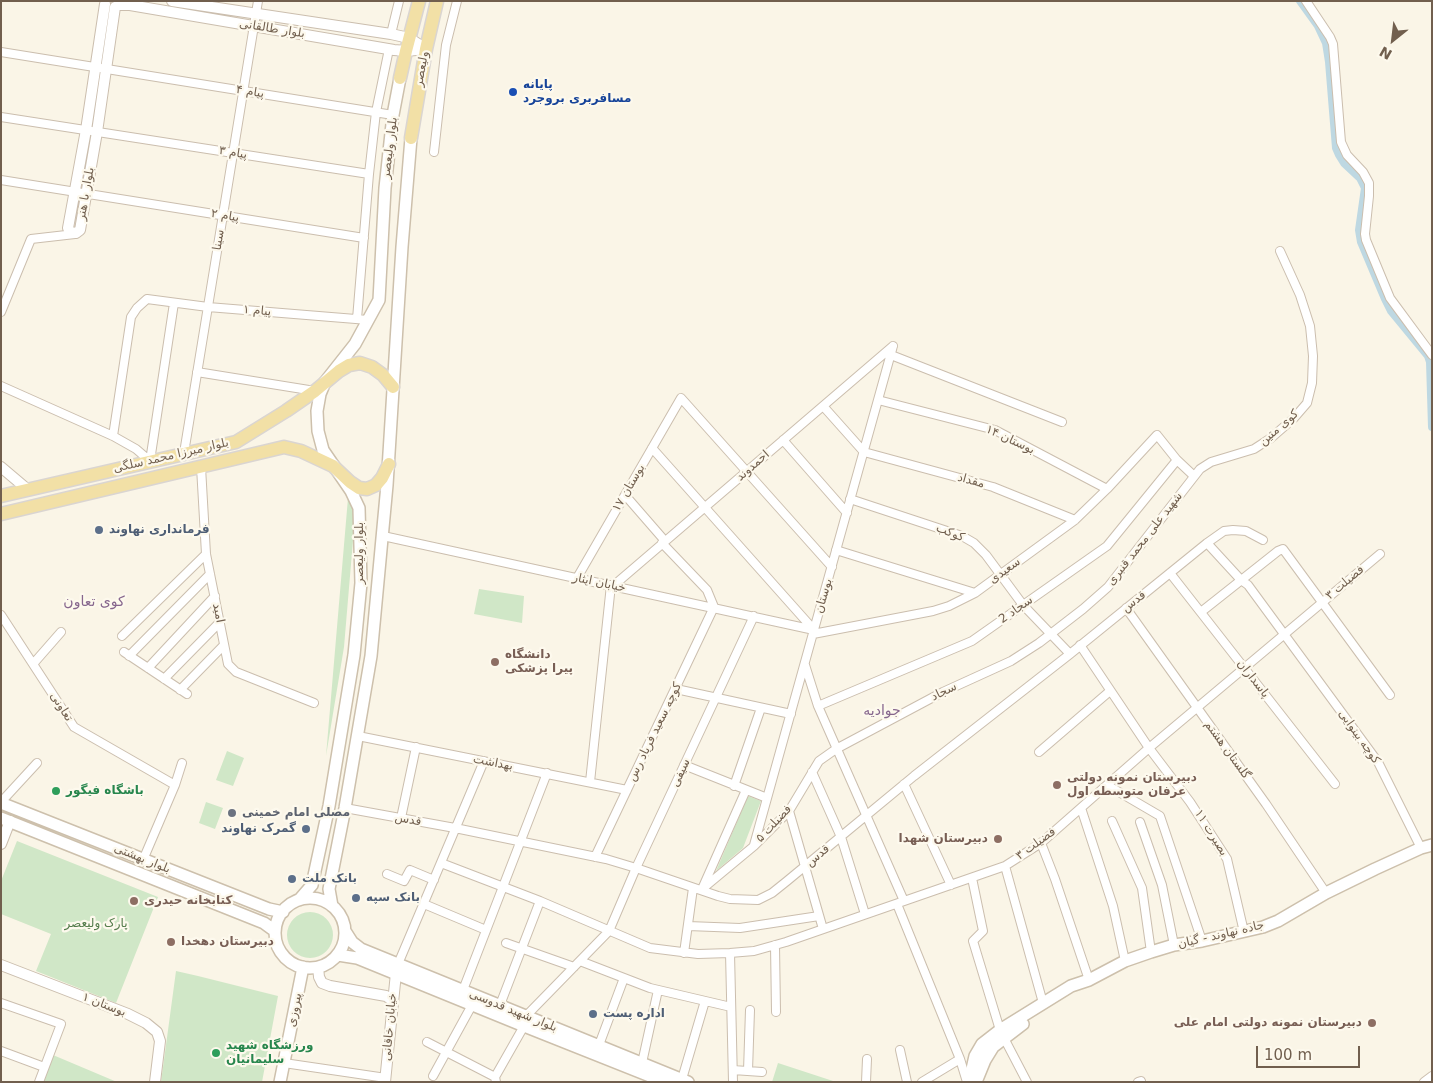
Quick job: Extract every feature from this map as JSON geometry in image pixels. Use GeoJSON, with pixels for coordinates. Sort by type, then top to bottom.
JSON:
{"type":"FeatureCollection","features":[{"type":"Feature","properties":{"kind":"main road","name":"ولیعصر"},"geometry":{"type":"LineString","coordinates":[[400,78],[396,50],[399,36],[420,1]]}},
{"type":"Feature","properties":{"kind":"main road","name":"ولیعصر"},"geometry":{"type":"LineString","coordinates":[[411,138],[426,49],[437,1]]}},
{"type":"Feature","properties":{"kind":"main road","name":"بلوار ولیعصر"},"geometry":{"type":"LineString","coordinates":[[300,900],[312,885],[329,806],[354,655],[361,583],[360,508],[323,450],[317,421],[318,403],[320,387],[355,344],[363,319],[379,300],[385,188],[393,114],[400,78]]}},
{"type":"Feature","properties":{"kind":"main road","name":"بلوار ولیعصر"},"geometry":{"type":"LineString","coordinates":[[332,906],[330,889],[371,656],[389,464],[402,238],[411,138]]}},
{"type":"Feature","properties":{"kind":"main road"},"geometry":{"type":"LineString","coordinates":[[320,387],[349,365],[360,363],[372,367],[384,375],[393,387]]}},
{"type":"Feature","properties":{"kind":"main road","name":"بلوار میرزا محمد سلگی"},"geometry":{"type":"LineString","coordinates":[[1,496],[236,442],[320,387]]}},
{"type":"Feature","properties":{"kind":"main road","name":"بلوار میرزا محمد سلگی"},"geometry":{"type":"LineString","coordinates":[[1,514],[284,447],[301,451],[333,466]]}},
{"type":"Feature","properties":{"kind":"main road"},"geometry":{"type":"LineString","coordinates":[[333,466],[350,482],[359,488],[367,489],[376,485],[389,464]]}},
{"type":"Feature","properties":{"kind":"main road"},"geometry":{"type":"LineString","coordinates":[[354,655],[371,656]]}},
{"type":"Feature","properties":{"kind":"main road","name":"بلوار بهشتی"},"geometry":{"type":"LineString","coordinates":[[1,803],[269,909],[283,912]]}},
{"type":"Feature","properties":{"kind":"main road"},"geometry":{"type":"LineString","coordinates":[[6,820],[15,809]]}},
{"type":"Feature","properties":{"kind":"main road","name":"بلوار بهشتی"},"geometry":{"type":"LineString","coordinates":[[6,820],[264,923],[276,931]]}},
{"type":"Feature","properties":{"kind":"main road","name":"جاده نهاوند - گیان"},"geometry":{"type":"LineString","coordinates":[[968,1082],[974,1061],[982,1044],[1002,1034],[1089,980],[1125,961],[1174,945],[1202,941],[1263,927],[1278,921],[1326,893],[1426,846]]}},
{"type":"Feature","properties":{"kind":"main road"},"geometry":{"type":"LineString","coordinates":[[317,899],[332,906],[339,913],[345,931],[345,940],[338,955],[326,965],[318,967],[303,967],[294,964],[286,958],[276,941],[278,921],[283,912],[290,905],[300,900],[317,899]]}},
{"type":"Feature","properties":{"kind":"main road","name":"بلوار شهید قدوسی"},"geometry":{"type":"LineString","coordinates":[[345,931],[352,942],[361,949],[397,969],[472,1004],[599,1046],[685,1080]]}},
{"type":"Feature","properties":{"kind":"main road"},"geometry":{"type":"LineString","coordinates":[[338,955],[397,969]]}},
{"type":"Feature","properties":{"kind":"main road","name":"پیروزی"},"geometry":{"type":"LineString","coordinates":[[280,1082],[303,967]]}},
{"type":"Feature","properties":{"kind":"main road","name":"بلوار شهید قدوسی"},"geometry":{"type":"LineString","coordinates":[[397,969],[463,990],[500,1005],[525,1021],[646,1078],[664,1082]]}},
{"type":"Feature","properties":{"kind":"main road","name":"جاده نهاوند - گیان"},"geometry":{"type":"LineString","coordinates":[[976,1082],[988,1054],[1002,1034],[1043,1003],[1071,986],[1089,980]]}},
{"type":"Feature","properties":{"kind":"street","name":"بلوار طالقانی"},"geometry":{"type":"LineString","coordinates":[[172,1],[399,36]]}},
{"type":"Feature","properties":{"kind":"street","name":"سینا"},"geometry":{"type":"LineString","coordinates":[[184,453],[258,1]]}},
{"type":"Feature","properties":{"kind":"street"},"geometry":{"type":"LineString","coordinates":[[399,1],[399,36],[426,49]]}},
{"type":"Feature","properties":{"kind":"street"},"geometry":{"type":"LineString","coordinates":[[434,152],[446,45],[456,1]]}},
{"type":"Feature","properties":{"kind":"street"},"geometry":{"type":"LineString","coordinates":[[1306,1],[1333,44],[1341,142],[1347,155],[1363,172],[1369,183],[1364,234],[1366,240],[1390,298],[1432,355]]}},
{"type":"Feature","properties":{"kind":"street","name":"بلوار طالقانی"},"geometry":{"type":"LineString","coordinates":[[109,3],[396,50],[426,49]]}},
{"type":"Feature","properties":{"kind":"street","name":"بلوار با هنر"},"geometry":{"type":"LineString","coordinates":[[109,3],[106,70],[80,230],[76,234],[70,232],[68,228],[95,68],[109,3]]}},
{"type":"Feature","properties":{"kind":"street"},"geometry":{"type":"LineString","coordinates":[[363,319],[364,238],[376,112],[396,50]]}},
{"type":"Feature","properties":{"kind":"street","name":"پیام ۴"},"geometry":{"type":"LineString","coordinates":[[1,52],[393,114]]}},
{"type":"Feature","properties":{"kind":"street","name":"پیام ۳"},"geometry":{"type":"LineString","coordinates":[[1,117],[369,174]]}},
{"type":"Feature","properties":{"kind":"street","name":"پیام ۲"},"geometry":{"type":"LineString","coordinates":[[1,180],[364,238]]}},
{"type":"Feature","properties":{"kind":"street"},"geometry":{"type":"LineString","coordinates":[[1,312],[4,296],[31,239],[76,234]]}},
{"type":"Feature","properties":{"kind":"street","name":"کوی متین"},"geometry":{"type":"LineString","coordinates":[[1192,478],[1200,468],[1211,462],[1254,449],[1294,418],[1307,403],[1312,383],[1313,365],[1310,326],[1300,296],[1280,251]]}},
{"type":"Feature","properties":{"kind":"street","name":"پیام ۱"},"geometry":{"type":"LineString","coordinates":[[113,436],[131,317],[147,299],[208,307],[363,319]]}},
{"type":"Feature","properties":{"kind":"street"},"geometry":{"type":"LineString","coordinates":[[150,461],[174,303]]}},
{"type":"Feature","properties":{"kind":"street","name":"بوستان"},"geometry":{"type":"LineString","coordinates":[[754,846],[893,346]]}},
{"type":"Feature","properties":{"kind":"street","name":"احمدوند"},"geometry":{"type":"LineString","coordinates":[[612,585],[893,346]]}},
{"type":"Feature","properties":{"kind":"street"},"geometry":{"type":"LineString","coordinates":[[891,355],[1062,422]]}},
{"type":"Feature","properties":{"kind":"street"},"geometry":{"type":"LineString","coordinates":[[197,372],[320,387]]}},
{"type":"Feature","properties":{"kind":"street"},"geometry":{"type":"LineString","coordinates":[[1,386],[113,436],[136,449],[150,461]]}},
{"type":"Feature","properties":{"kind":"street","name":"بوستان ۱۷"},"geometry":{"type":"LineString","coordinates":[[577,578],[681,398],[747,471]]}},
{"type":"Feature","properties":{"kind":"street","name":"بوستان ۱۴"},"geometry":{"type":"LineString","coordinates":[[878,400],[995,430],[1107,489]]}},
{"type":"Feature","properties":{"kind":"street"},"geometry":{"type":"LineString","coordinates":[[823,406],[864,452]]}},
{"type":"Feature","properties":{"kind":"street","name":"سعیدی"},"geometry":{"type":"LineString","coordinates":[[814,632],[949,606],[976,593],[1075,520],[1158,435],[1177,460]]}},
{"type":"Feature","properties":{"kind":"street"},"geometry":{"type":"LineString","coordinates":[[783,440],[847,513]]}},
{"type":"Feature","properties":{"kind":"street"},"geometry":{"type":"LineString","coordinates":[[652,448],[814,632]]}},
{"type":"Feature","properties":{"kind":"street","name":"مقداد"},"geometry":{"type":"LineString","coordinates":[[864,452],[993,488],[1075,520]]}},
{"type":"Feature","properties":{"kind":"street"},"geometry":{"type":"LineString","coordinates":[[1177,460],[1192,478]]}},
{"type":"Feature","properties":{"kind":"street","name":"سجاد 2"},"geometry":{"type":"LineString","coordinates":[[818,706],[972,641],[1107,546],[1177,460]]}},
{"type":"Feature","properties":{"kind":"street"},"geometry":{"type":"LineString","coordinates":[[1,466],[27,489]]}},
{"type":"Feature","properties":{"kind":"street","name":"امید"},"geometry":{"type":"LineString","coordinates":[[201,467],[206,554],[228,664],[236,672],[314,703]]}},
{"type":"Feature","properties":{"kind":"street"},"geometry":{"type":"LineString","coordinates":[[747,471],[832,567]]}},
{"type":"Feature","properties":{"kind":"street","name":"شهید علی محمد قنبری"},"geometry":{"type":"LineString","coordinates":[[1051,634],[1108,586],[1192,478]]}},
{"type":"Feature","properties":{"kind":"street"},"geometry":{"type":"LineString","coordinates":[[625,495],[663,542],[707,590],[714,608]]}},
{"type":"Feature","properties":{"kind":"street","name":"کوکب"},"geometry":{"type":"LineString","coordinates":[[850,499],[941,528],[974,543],[986,555],[1023,605],[1070,654]]}},
{"type":"Feature","properties":{"kind":"street","name":"قدس"},"geometry":{"type":"LineString","coordinates":[[345,808],[455,828],[595,857],[636,868],[730,899],[758,900],[772,893],[867,817],[904,784],[1070,654],[1207,543],[1224,531],[1233,530],[1246,532],[1263,540]]}},
{"type":"Feature","properties":{"kind":"street","name":"خیابان ایثار"},"geometry":{"type":"LineString","coordinates":[[383,536],[754,616],[814,632]]}},
{"type":"Feature","properties":{"kind":"street"},"geometry":{"type":"LineString","coordinates":[[1207,543],[1241,580],[1248,585],[1285,634]]}},
{"type":"Feature","properties":{"kind":"street"},"geometry":{"type":"LineString","coordinates":[[1201,612],[1283,549],[1390,695]]}},
{"type":"Feature","properties":{"kind":"street"},"geometry":{"type":"LineString","coordinates":[[836,550],[976,593]]}},
{"type":"Feature","properties":{"kind":"street"},"geometry":{"type":"LineString","coordinates":[[122,636],[206,554]]}},
{"type":"Feature","properties":{"kind":"street","name":"فضیلت ۳"},"geometry":{"type":"LineString","coordinates":[[441,863],[540,901],[650,948],[698,954],[730,953],[775,945],[1005,866],[1041,843],[1149,748],[1380,554]]}},
{"type":"Feature","properties":{"kind":"street","name":"پاسداران"},"geometry":{"type":"LineString","coordinates":[[1170,573],[1335,784]]}},
{"type":"Feature","properties":{"kind":"street"},"geometry":{"type":"LineString","coordinates":[[210,574],[126,654],[184,692],[224,645]]}},
{"type":"Feature","properties":{"kind":"street"},"geometry":{"type":"LineString","coordinates":[[590,782],[612,585]]}},
{"type":"Feature","properties":{"kind":"street"},"geometry":{"type":"LineString","coordinates":[[148,668],[215,596]]}},
{"type":"Feature","properties":{"kind":"street","name":"کوچه سعید فریاد رس"},"geometry":{"type":"LineString","coordinates":[[595,857],[714,608]]}},
{"type":"Feature","properties":{"kind":"street","name":"گلستان هشتم"},"geometry":{"type":"LineString","coordinates":[[1126,608],[1266,804],[1326,893]]}},
{"type":"Feature","properties":{"kind":"street","name":"تعاونی"},"geometry":{"type":"LineString","coordinates":[[1,616],[74,727],[175,785]]}},
{"type":"Feature","properties":{"kind":"street","name":"سیفی"},"geometry":{"type":"LineString","coordinates":[[610,931],[636,868],[754,616]]}},
{"type":"Feature","properties":{"kind":"street"},"geometry":{"type":"LineString","coordinates":[[164,679],[220,622]]}},
{"type":"Feature","properties":{"kind":"street"},"geometry":{"type":"LineString","coordinates":[[33,664],[60,632]]}},
{"type":"Feature","properties":{"kind":"street","name":"سجاد"},"geometry":{"type":"LineString","coordinates":[[836,749],[943,692],[1011,661],[1051,634]]}},
{"type":"Feature","properties":{"kind":"street","name":"کوچه بینوایی"},"geometry":{"type":"LineString","coordinates":[[1285,634],[1378,762],[1426,846]]}},
{"type":"Feature","properties":{"kind":"street","name":"بصیرت ۱۱"},"geometry":{"type":"LineString","coordinates":[[1080,645],[1149,748],[1190,802],[1227,858],[1244,932]]}},
{"type":"Feature","properties":{"kind":"street"},"geometry":{"type":"LineString","coordinates":[[804,665],[818,706],[867,817],[968,1082]]}},
{"type":"Feature","properties":{"kind":"street"},"geometry":{"type":"LineString","coordinates":[[676,689],[791,714]]}},
{"type":"Feature","properties":{"kind":"street"},"geometry":{"type":"LineString","coordinates":[[1039,752],[1110,691]]}},
{"type":"Feature","properties":{"kind":"street"},"geometry":{"type":"LineString","coordinates":[[734,786],[761,708]]}},
{"type":"Feature","properties":{"kind":"street","name":"بهداشت"},"geometry":{"type":"LineString","coordinates":[[358,736],[627,790]]}},
{"type":"Feature","properties":{"kind":"street"},"geometry":{"type":"LineString","coordinates":[[401,818],[416,747]]}},
{"type":"Feature","properties":{"kind":"street","name":"فضیلت ۵"},"geometry":{"type":"LineString","coordinates":[[697,889],[754,846],[789,811],[819,762],[836,749]]}},
{"type":"Feature","properties":{"kind":"street"},"geometry":{"type":"LineString","coordinates":[[397,969],[484,761]]}},
{"type":"Feature","properties":{"kind":"street"},"geometry":{"type":"LineString","coordinates":[[1,803],[36,762]]}},
{"type":"Feature","properties":{"kind":"street"},"geometry":{"type":"LineString","coordinates":[[143,860],[175,785],[182,763]]}},
{"type":"Feature","properties":{"kind":"street"},"geometry":{"type":"LineString","coordinates":[[684,765],[767,798]]}},
{"type":"Feature","properties":{"kind":"street"},"geometry":{"type":"LineString","coordinates":[[812,772],[841,837],[866,914]]}},
{"type":"Feature","properties":{"kind":"street"},"geometry":{"type":"LineString","coordinates":[[463,990],[547,774]]}},
{"type":"Feature","properties":{"kind":"street"},"geometry":{"type":"LineString","coordinates":[[904,784],[951,885]]}},
{"type":"Feature","properties":{"kind":"street"},"geometry":{"type":"LineString","coordinates":[[1107,785],[1160,816],[1202,941]]}},
{"type":"Feature","properties":{"kind":"street"},"geometry":{"type":"LineString","coordinates":[[684,953],[697,889],[746,790]]}},
{"type":"Feature","properties":{"kind":"street"},"geometry":{"type":"LineString","coordinates":[[1081,808],[1112,906],[1125,961]]}},
{"type":"Feature","properties":{"kind":"street"},"geometry":{"type":"LineString","coordinates":[[789,811],[823,929]]}},
{"type":"Feature","properties":{"kind":"street"},"geometry":{"type":"LineString","coordinates":[[1,844],[6,820]]}},
{"type":"Feature","properties":{"kind":"street"},"geometry":{"type":"LineString","coordinates":[[1112,821],[1142,888],[1151,952]]}},
{"type":"Feature","properties":{"kind":"street"},"geometry":{"type":"LineString","coordinates":[[1140,822],[1162,885],[1174,945]]}},
{"type":"Feature","properties":{"kind":"street"},"geometry":{"type":"LineString","coordinates":[[1041,843],[1089,980]]}},
{"type":"Feature","properties":{"kind":"street"},"geometry":{"type":"LineString","coordinates":[[1005,866],[1043,1003]]}},
{"type":"Feature","properties":{"kind":"street"},"geometry":{"type":"LineString","coordinates":[[387,874],[404,882],[410,870],[434,880]]}},
{"type":"Feature","properties":{"kind":"street"},"geometry":{"type":"LineString","coordinates":[[972,878],[983,931],[973,941],[1002,1034],[1027,1082]]}},
{"type":"Feature","properties":{"kind":"street"},"geometry":{"type":"LineString","coordinates":[[500,1005],[540,901]]}},
{"type":"Feature","properties":{"kind":"street"},"geometry":{"type":"LineString","coordinates":[[424,904],[486,930]]}},
{"type":"Feature","properties":{"kind":"street"},"geometry":{"type":"LineString","coordinates":[[688,926],[740,928],[819,916]]}},
{"type":"Feature","properties":{"kind":"street"},"geometry":{"type":"LineString","coordinates":[[427,1042],[496,1079],[525,1021],[610,931]]}},
{"type":"Feature","properties":{"kind":"street"},"geometry":{"type":"LineString","coordinates":[[506,943],[574,967]]}},
{"type":"Feature","properties":{"kind":"street"},"geometry":{"type":"LineString","coordinates":[[775,945],[776,1012]]}},
{"type":"Feature","properties":{"kind":"street"},"geometry":{"type":"LineString","coordinates":[[730,953],[733,1082]]}},
{"type":"Feature","properties":{"kind":"street"},"geometry":{"type":"LineString","coordinates":[[580,961],[658,990],[731,1007]]}},
{"type":"Feature","properties":{"kind":"street","name":"بوستان ۱"},"geometry":{"type":"LineString","coordinates":[[1,965],[146,1022],[158,1032],[160,1041],[156,1082]]}},
{"type":"Feature","properties":{"kind":"street"},"geometry":{"type":"LineString","coordinates":[[318,967],[322,983],[386,996],[393,1001]]}},
{"type":"Feature","properties":{"kind":"street","name":"خیابان خاقانی"},"geometry":{"type":"LineString","coordinates":[[386,1080],[397,969]]}},
{"type":"Feature","properties":{"kind":"street"},"geometry":{"type":"LineString","coordinates":[[599,1046],[624,978]]}},
{"type":"Feature","properties":{"kind":"street"},"geometry":{"type":"LineString","coordinates":[[642,1063],[658,990]]}},
{"type":"Feature","properties":{"kind":"street"},"geometry":{"type":"LineString","coordinates":[[685,1080],[705,1000]]}},
{"type":"Feature","properties":{"kind":"street"},"geometry":{"type":"LineString","coordinates":[[1,1003],[61,1024],[39,1082]]}},
{"type":"Feature","properties":{"kind":"street"},"geometry":{"type":"LineString","coordinates":[[433,1076],[472,1004]]}},
{"type":"Feature","properties":{"kind":"street"},"geometry":{"type":"LineString","coordinates":[[748,1071],[750,1010]]}},
{"type":"Feature","properties":{"kind":"street"},"geometry":{"type":"LineString","coordinates":[[900,1050],[907,1082]]}},
{"type":"Feature","properties":{"kind":"street"},"geometry":{"type":"LineString","coordinates":[[1,1051],[44,1068]]}},
{"type":"Feature","properties":{"kind":"street"},"geometry":{"type":"LineString","coordinates":[[866,1082],[867,1059]]}},
{"type":"Feature","properties":{"kind":"street"},"geometry":{"type":"LineString","coordinates":[[922,1082],[960,1059]]}},
{"type":"Feature","properties":{"kind":"street"},"geometry":{"type":"LineString","coordinates":[[284,1063],[386,1080]]}},
{"type":"Feature","properties":{"kind":"street"},"geometry":{"type":"LineString","coordinates":[[733,1070],[762,1072]]}},
{"type":"Feature","properties":{"kind":"street"},"geometry":{"type":"LineString","coordinates":[[1424,1082],[1432,1076]]}},
{"type":"Feature","properties":{"kind":"green space"},"geometry":{"type":"Polygon","coordinates":[[[348,498],[356,505],[344,647],[326,756],[348,498]]]}},
{"type":"Feature","properties":{"kind":"green space"},"geometry":{"type":"Polygon","coordinates":[[[479,589],[524,596],[522,623],[474,614],[479,589]]]}},
{"type":"Feature","properties":{"kind":"green space"},"geometry":{"type":"Polygon","coordinates":[[[227,751],[244,758],[233,786],[216,780],[227,751]]]}},
{"type":"Feature","properties":{"kind":"green space"},"geometry":{"type":"Polygon","coordinates":[[[748,796],[761,801],[743,848],[716,871],[748,796]]]}},
{"type":"Feature","properties":{"kind":"green space"},"geometry":{"type":"Polygon","coordinates":[[[206,802],[223,808],[215,829],[199,823],[206,802]]]}},
{"type":"Feature","properties":{"kind":"green space","name":"پارک ولیعصر"},"geometry":{"type":"Polygon","coordinates":[[[17,841],[158,897],[116,1003],[36,971],[51,934],[1,914],[1,881],[17,841]]]}},
{"type":"Feature","properties":{"kind":"green space"},"geometry":{"type":"Polygon","coordinates":[[[305,912],[315,912],[329,922],[333,935],[329,948],[323,954],[315,958],[305,958],[291,948],[287,940],[287,930],[297,916],[305,912]]]}},
{"type":"Feature","properties":{"kind":"green space","name":"ورزشگاه شهید سلیمانیان"},"geometry":{"type":"Polygon","coordinates":[[[176,971],[278,996],[262,1082],[161,1082],[176,971]]]}},
{"type":"Feature","properties":{"kind":"green space"},"geometry":{"type":"Polygon","coordinates":[[[53,1055],[117,1082],[43,1082],[53,1055]]]}},
{"type":"Feature","properties":{"kind":"green space"},"geometry":{"type":"Polygon","coordinates":[[[778,1063],[833,1081],[833,1082],[772,1082],[778,1063]]]}},
{"type":"Feature","properties":{"kind":"waterway"},"geometry":{"type":"LineString","coordinates":[[1300,1],[1318,26],[1326,43],[1336,148],[1344,163],[1360,178],[1365,188],[1359,230],[1361,242],[1391,311],[1428,356],[1430,362],[1432,427]]}},
{"type":"Feature","properties":{"kind":"place","name":"پایانه مسافربری بروجرد"},"geometry":{"type":"Point","coordinates":[513,92]}},
{"type":"Feature","properties":{"kind":"place","name":"فرمانداری نهاوند"},"geometry":{"type":"Point","coordinates":[99,530]}},
{"type":"Feature","properties":{"kind":"place","name":"دانشگاه پیرا پزشکی"},"geometry":{"type":"Point","coordinates":[495,662]}},
{"type":"Feature","properties":{"kind":"place","name":"دبیرستان نمونه دولتی عرفان متوسطه اول"},"geometry":{"type":"Point","coordinates":[1057,785]}},
{"type":"Feature","properties":{"kind":"place","name":"باشگاه فیگور"},"geometry":{"type":"Point","coordinates":[56,791]}},
{"type":"Feature","properties":{"kind":"place","name":"مصلی امام خمینی"},"geometry":{"type":"Point","coordinates":[232,813]}},
{"type":"Feature","properties":{"kind":"place","name":"گمرک نهاوند"},"geometry":{"type":"Point","coordinates":[306,829]}},
{"type":"Feature","properties":{"kind":"place","name":"دبیرستان شهدا"},"geometry":{"type":"Point","coordinates":[998,839]}},
{"type":"Feature","properties":{"kind":"place","name":"بانک ملت"},"geometry":{"type":"Point","coordinates":[292,879]}},
{"type":"Feature","properties":{"kind":"place","name":"بانک سپه"},"geometry":{"type":"Point","coordinates":[356,898]}},
{"type":"Feature","properties":{"kind":"place","name":"کتابخانه حیدری"},"geometry":{"type":"Point","coordinates":[134,901]}},
{"type":"Feature","properties":{"kind":"place","name":"دبیرستان دهخدا"},"geometry":{"type":"Point","coordinates":[171,942]}},
{"type":"Feature","properties":{"kind":"place","name":"اداره پست"},"geometry":{"type":"Point","coordinates":[593,1014]}},
{"type":"Feature","properties":{"kind":"place","name":"دبیرستان نمونه دولتی امام علی"},"geometry":{"type":"Point","coordinates":[1372,1023]}},
{"type":"Feature","properties":{"kind":"place","name":"ورزشگاه شهید سلیمانیان"},"geometry":{"type":"Point","coordinates":[216,1053]}},
{"type":"Feature","properties":{"kind":"district","name":"کوی تعاون"},"geometry":{"type":"Point","coordinates":[94,602]}},
{"type":"Feature","properties":{"kind":"district","name":"جوادیه"},"geometry":{"type":"Point","coordinates":[882,711]}}]}
